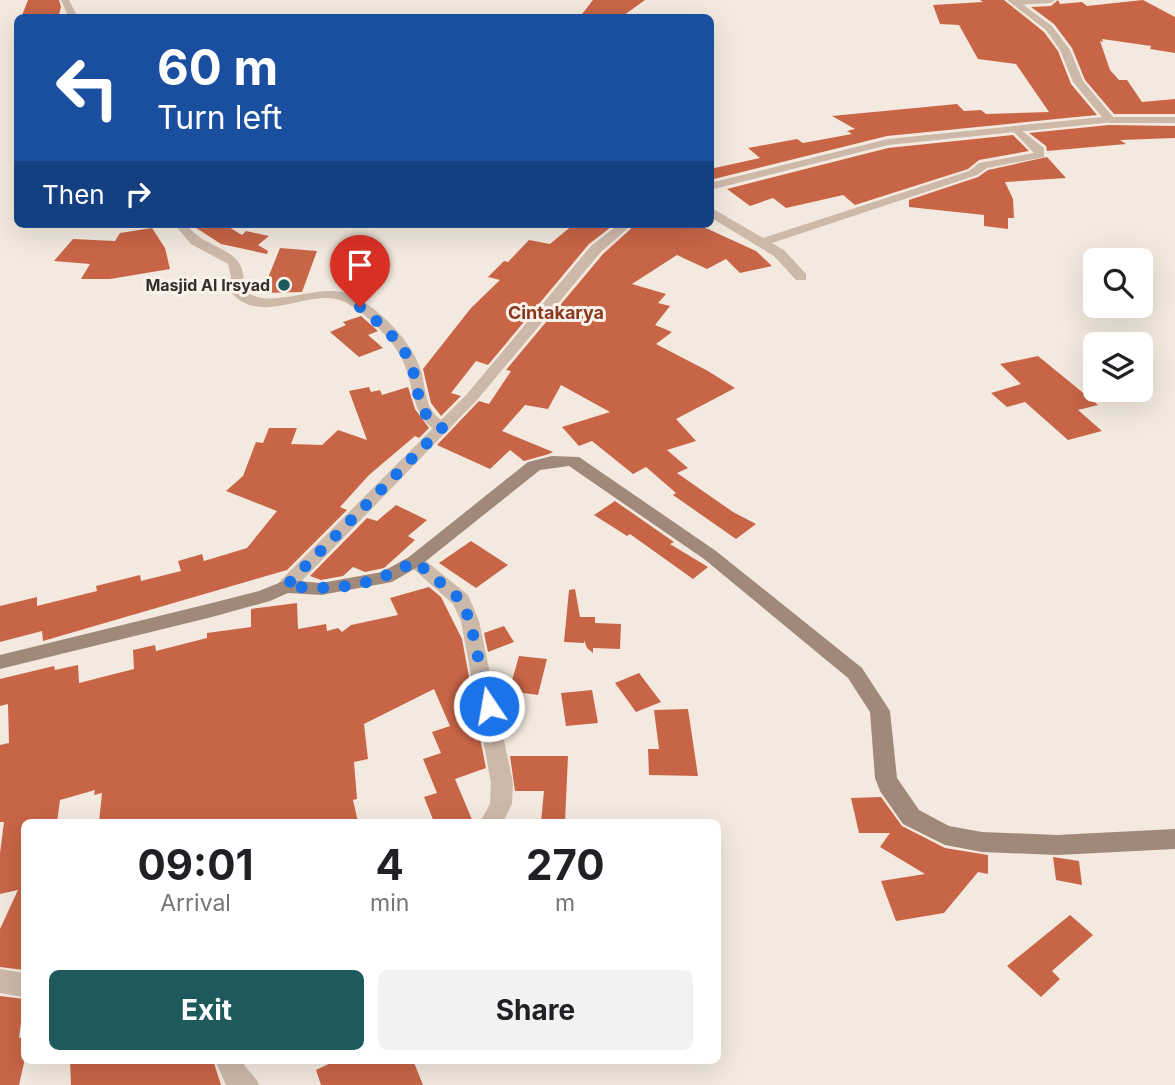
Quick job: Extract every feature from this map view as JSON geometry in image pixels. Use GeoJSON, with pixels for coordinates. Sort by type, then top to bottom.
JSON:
{"type":"FeatureCollection","features":[{"type":"Feature","properties":{"kind":"main road"},"geometry":{"type":"LineString","coordinates":[[0,662],[212,610],[264,596],[286,586],[321,589],[386,578],[415,561],[534,466],[552,461],[573,461],[710,555],[855,673],[880,711],[886,778],[891,791],[911,817],[945,835],[982,842],[1057,845],[1175,839]]}},
{"type":"Feature","properties":{"kind":"street"},"geometry":{"type":"LineString","coordinates":[[1013,1],[1051,0]]}},
{"type":"Feature","properties":{"kind":"street"},"geometry":{"type":"LineString","coordinates":[[1013,1],[1049,27],[1065,50],[1079,82],[1110,120]]}},
{"type":"Feature","properties":{"kind":"street"},"geometry":{"type":"LineString","coordinates":[[714,186],[888,142],[1110,120],[1175,120]]}},
{"type":"Feature","properties":{"kind":"street"},"geometry":{"type":"LineString","coordinates":[[763,242],[973,173],[983,166],[1040,155],[1040,150],[1016,129]]}},
{"type":"Feature","properties":{"kind":"street"},"geometry":{"type":"LineString","coordinates":[[714,213],[779,253],[801,276]]}},
{"type":"Feature","properties":{"kind":"street"},"geometry":{"type":"LineString","coordinates":[[184,228],[195,241],[231,258],[239,269],[240,277],[236,290],[240,297],[253,303],[275,303],[319,295],[335,295],[347,297],[360,307],[400,345],[409,358],[422,410],[433,423],[442,428]]}},
{"type":"Feature","properties":{"kind":"street"},"geometry":{"type":"LineString","coordinates":[[286,586],[472,397],[596,248],[622,228]]}},
{"type":"Feature","properties":{"kind":"street"},"geometry":{"type":"LineString","coordinates":[[415,561],[461,600],[470,621],[502,783],[503,799],[494,819]]}},
{"type":"Feature","properties":{"kind":"street"},"geometry":{"type":"LineString","coordinates":[[0,981],[21,984]]}},
{"type":"Feature","properties":{"kind":"street"},"geometry":{"type":"LineString","coordinates":[[229,1064],[232,1073],[246,1085]]}},
{"type":"Feature","properties":{"kind":"building"},"geometry":{"type":"Polygon","coordinates":[[[28,0],[59,0],[61,7],[59,14],[23,14],[28,0]]]}},
{"type":"Feature","properties":{"kind":"building"},"geometry":{"type":"Polygon","coordinates":[[[593,0],[645,0],[626,14],[582,14],[593,0]]]}},
{"type":"Feature","properties":{"kind":"building"},"geometry":{"type":"Polygon","coordinates":[[[980,0],[1004,0],[1044,32],[1058,51],[1071,84],[1097,115],[887,136],[714,179],[714,168],[760,158],[748,148],[797,139],[803,143],[852,134],[847,131],[855,129],[832,116],[957,104],[964,111],[981,110],[986,114],[1049,112],[1016,64],[978,59],[959,25],[940,24],[933,5],[983,2],[980,0]]]}},
{"type":"Feature","properties":{"kind":"building"},"geometry":{"type":"Polygon","coordinates":[[[1058,0],[1060,4],[1082,2],[1087,6],[1143,0],[1175,17],[1175,53],[1150,49],[1151,46],[1102,39],[1103,42],[1100,41],[1110,70],[1119,80],[1127,80],[1142,102],[1175,99],[1175,114],[1114,114],[1085,80],[1072,48],[1054,24],[1031,7],[1051,6],[1058,0]]]}},
{"type":"Feature","properties":{"kind":"building"},"geometry":{"type":"Polygon","coordinates":[[[1109,125],[1175,126],[1175,138],[1120,140],[1126,144],[1047,151],[1046,146],[1029,133],[1109,125]]]}},
{"type":"Feature","properties":{"kind":"building"},"geometry":{"type":"Polygon","coordinates":[[[1013,135],[1029,151],[979,160],[968,169],[855,205],[843,195],[786,208],[773,198],[750,206],[727,189],[888,148],[1013,135]]]}},
{"type":"Feature","properties":{"kind":"building"},"geometry":{"type":"Polygon","coordinates":[[[1047,157],[1066,178],[1005,182],[1013,199],[1014,218],[1008,218],[1008,229],[984,226],[984,215],[909,207],[909,200],[978,177],[988,170],[1047,157]]]}},
{"type":"Feature","properties":{"kind":"building"},"geometry":{"type":"Polygon","coordinates":[[[152,228],[165,248],[170,269],[110,279],[81,279],[90,264],[54,261],[73,239],[115,241],[120,233],[152,228]]]}},
{"type":"Feature","properties":{"kind":"building"},"geometry":{"type":"Polygon","coordinates":[[[196,228],[231,228],[242,235],[246,231],[269,236],[258,245],[268,251],[267,254],[221,244],[196,228]]]}},
{"type":"Feature","properties":{"kind":"building"},"geometry":{"type":"Polygon","coordinates":[[[569,228],[610,228],[589,244],[488,365],[476,361],[451,393],[461,396],[441,416],[431,403],[423,369],[471,308],[500,280],[488,277],[504,261],[508,262],[529,240],[550,244],[569,228]]]}},
{"type":"Feature","properties":{"kind":"building"},"geometry":{"type":"Polygon","coordinates":[[[632,228],[706,228],[756,251],[772,266],[740,273],[726,259],[707,269],[677,255],[632,284],[666,294],[658,303],[670,306],[655,325],[672,332],[656,344],[735,388],[676,419],[696,441],[667,450],[688,468],[677,473],[733,512],[756,524],[736,539],[673,495],[676,493],[646,467],[633,474],[592,441],[579,446],[562,427],[610,412],[561,385],[548,409],[525,405],[502,431],[553,452],[549,454],[524,461],[510,450],[490,469],[437,445],[479,401],[489,404],[511,371],[506,370],[603,254],[632,228]]]}},
{"type":"Feature","properties":{"kind":"building"},"geometry":{"type":"Polygon","coordinates":[[[280,248],[317,251],[302,292],[262,293],[280,248]]]}},
{"type":"Feature","properties":{"kind":"building"},"geometry":{"type":"Polygon","coordinates":[[[361,316],[378,331],[368,335],[383,348],[359,357],[330,332],[346,325],[343,322],[361,316]]]}},
{"type":"Feature","properties":{"kind":"building"},"geometry":{"type":"Polygon","coordinates":[[[1038,356],[1083,393],[1083,402],[1094,402],[1098,405],[1078,410],[1102,431],[1068,440],[1025,402],[1007,407],[991,393],[1021,384],[1000,364],[1038,356]]]}},
{"type":"Feature","properties":{"kind":"building"},"geometry":{"type":"Polygon","coordinates":[[[369,387],[371,392],[380,390],[382,395],[408,387],[415,409],[429,428],[419,438],[415,436],[369,475],[340,507],[347,510],[287,570],[43,641],[42,631],[0,642],[0,606],[37,597],[37,606],[97,591],[96,586],[140,575],[141,581],[181,571],[178,561],[202,554],[204,561],[247,548],[277,511],[226,491],[243,476],[256,442],[263,443],[269,428],[297,428],[291,444],[322,445],[338,430],[367,440],[349,391],[369,387]]]}},
{"type":"Feature","properties":{"kind":"building"},"geometry":{"type":"Polygon","coordinates":[[[615,501],[674,542],[670,544],[708,567],[693,579],[630,534],[627,536],[594,515],[615,501]]]}},
{"type":"Feature","properties":{"kind":"building"},"geometry":{"type":"Polygon","coordinates":[[[396,505],[427,520],[408,536],[415,540],[384,568],[365,572],[353,567],[343,576],[321,580],[310,576],[367,518],[377,521],[396,505]]]}},
{"type":"Feature","properties":{"kind":"building"},"geometry":{"type":"Polygon","coordinates":[[[471,541],[508,565],[476,588],[439,563],[471,541]]]}},
{"type":"Feature","properties":{"kind":"building"},"geometry":{"type":"Polygon","coordinates":[[[429,587],[441,597],[462,639],[476,715],[472,716],[478,728],[486,768],[455,779],[472,819],[433,819],[424,797],[437,793],[423,759],[441,753],[432,732],[450,726],[434,689],[364,724],[368,759],[354,762],[357,799],[353,800],[357,819],[99,819],[102,793],[94,795],[95,790],[60,800],[57,819],[21,819],[21,970],[0,967],[0,929],[18,890],[0,894],[0,853],[4,822],[0,822],[0,745],[9,743],[8,704],[0,706],[0,679],[54,666],[55,670],[78,665],[79,683],[134,669],[133,650],[155,645],[156,651],[207,638],[207,633],[251,627],[251,609],[297,603],[298,629],[326,624],[327,631],[338,628],[342,632],[351,625],[398,615],[390,598],[429,587]]]}},
{"type":"Feature","properties":{"kind":"building"},"geometry":{"type":"Polygon","coordinates":[[[575,589],[580,617],[595,617],[595,623],[621,624],[620,649],[593,648],[593,653],[584,640],[584,643],[564,642],[569,590],[575,589]]]}},
{"type":"Feature","properties":{"kind":"building"},"geometry":{"type":"Polygon","coordinates":[[[504,626],[514,642],[488,652],[484,633],[504,626]]]}},
{"type":"Feature","properties":{"kind":"building"},"geometry":{"type":"Polygon","coordinates":[[[519,656],[547,659],[538,695],[509,691],[519,656]]]}},
{"type":"Feature","properties":{"kind":"building"},"geometry":{"type":"Polygon","coordinates":[[[639,673],[661,702],[636,712],[615,683],[639,673]]]}},
{"type":"Feature","properties":{"kind":"building"},"geometry":{"type":"Polygon","coordinates":[[[592,690],[598,723],[566,726],[561,693],[592,690]]]}},
{"type":"Feature","properties":{"kind":"building"},"geometry":{"type":"Polygon","coordinates":[[[688,709],[698,776],[649,775],[648,749],[659,749],[654,710],[688,709]]]}},
{"type":"Feature","properties":{"kind":"building"},"geometry":{"type":"Polygon","coordinates":[[[510,756],[568,756],[565,819],[541,819],[544,791],[515,791],[510,756]]]}},
{"type":"Feature","properties":{"kind":"building"},"geometry":{"type":"Polygon","coordinates":[[[881,797],[902,826],[945,848],[988,855],[988,874],[978,872],[944,913],[896,921],[881,881],[925,874],[880,847],[890,833],[859,833],[851,798],[881,797]]]}},
{"type":"Feature","properties":{"kind":"building"},"geometry":{"type":"Polygon","coordinates":[[[1053,857],[1079,861],[1082,885],[1056,880],[1053,857]]]}},
{"type":"Feature","properties":{"kind":"building"},"geometry":{"type":"Polygon","coordinates":[[[1070,915],[1093,935],[1052,971],[1060,979],[1041,997],[1007,966],[1070,915]]]}},
{"type":"Feature","properties":{"kind":"building"},"geometry":{"type":"Polygon","coordinates":[[[0,996],[21,999],[19,1038],[21,1064],[24,1064],[19,1085],[0,1085],[0,996]]]}},
{"type":"Feature","properties":{"kind":"building"},"geometry":{"type":"Polygon","coordinates":[[[70,1064],[214,1064],[221,1085],[71,1085],[70,1064]]]}},
{"type":"Feature","properties":{"kind":"building"},"geometry":{"type":"Polygon","coordinates":[[[329,1064],[415,1064],[423,1085],[321,1085],[316,1070],[329,1064]]]}},
{"type":"Feature","properties":{"kind":"place","name":"Masjid Al Irsyad"},"geometry":{"type":"Point","coordinates":[284,285]}},
{"type":"Feature","properties":{"kind":"district","name":"Cintakarya"},"geometry":{"type":"Point","coordinates":[556,313]}},
{"type":"Feature","properties":{"kind":"route"},"geometry":{"type":"LineString","coordinates":[[360,307],[400,345],[409,358],[422,410],[433,423],[442,428],[286,586],[321,589],[357,585],[386,578],[415,561],[461,600],[470,621],[489,706]]}}]}
